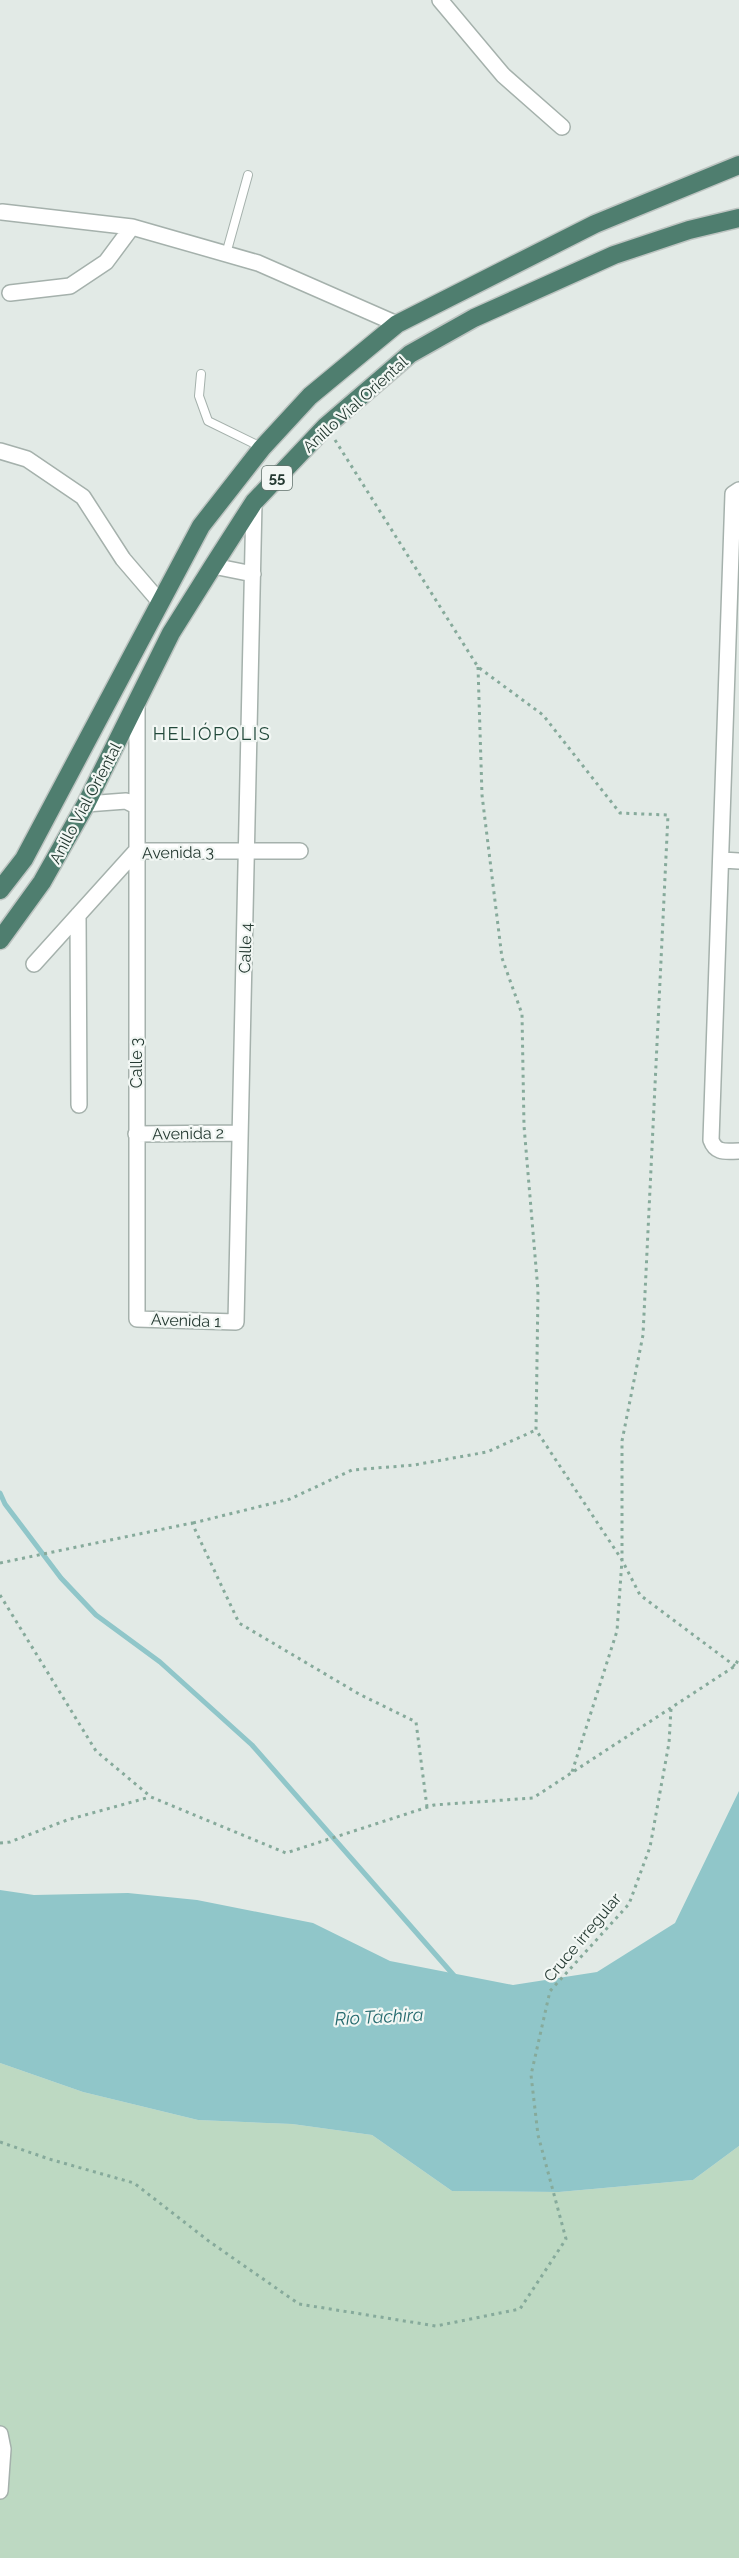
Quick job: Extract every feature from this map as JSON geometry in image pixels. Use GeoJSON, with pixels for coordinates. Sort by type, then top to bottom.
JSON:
{"type":"FeatureCollection","features":[{"type":"Feature","properties":{"kind":"highway","name":"Anillo Vial Oriental"},"geometry":{"type":"LineString","coordinates":[[0,890],[24,859],[159,601],[201,526],[262,448],[310,396],[397,324],[595,224],[739,165]]}},
{"type":"Feature","properties":{"kind":"highway","name":"Anillo Vial Oriental"},"geometry":{"type":"LineString","coordinates":[[0,940],[42,882],[86,804],[171,633],[213,566],[255,502],[326,426],[410,354],[474,318],[614,255],[689,230],[739,218]]}},
{"type":"Feature","properties":{"kind":"street"},"geometry":{"type":"LineString","coordinates":[[440,0],[503,75],[562,127]]}},
{"type":"Feature","properties":{"kind":"street"},"geometry":{"type":"LineString","coordinates":[[2,212],[132,226],[258,263],[397,324]]}},
{"type":"Feature","properties":{"kind":"street"},"geometry":{"type":"LineString","coordinates":[[10,293],[70,286],[106,262],[132,226]]}},
{"type":"Feature","properties":{"kind":"street"},"geometry":{"type":"LineString","coordinates":[[0,451],[27,459],[83,497],[123,559],[159,601]]}},
{"type":"Feature","properties":{"kind":"street"},"geometry":{"type":"LineString","coordinates":[[739,490],[733,494],[711,1140],[714,1148],[719,1151],[739,1151]]}},
{"type":"Feature","properties":{"kind":"street","name":"Calle 4"},"geometry":{"type":"LineString","coordinates":[[236,1322],[255,502]]}},
{"type":"Feature","properties":{"kind":"street"},"geometry":{"type":"LineString","coordinates":[[213,566],[253,574]]}},
{"type":"Feature","properties":{"kind":"street","name":"Calle 3"},"geometry":{"type":"LineString","coordinates":[[136,1319],[137,705]]}},
{"type":"Feature","properties":{"kind":"street"},"geometry":{"type":"LineString","coordinates":[[86,804],[126,801],[136,806]]}},
{"type":"Feature","properties":{"kind":"street","name":"Avenida 3"},"geometry":{"type":"LineString","coordinates":[[34,964],[136,851],[300,851]]}},
{"type":"Feature","properties":{"kind":"street"},"geometry":{"type":"LineString","coordinates":[[722,860],[739,861]]}},
{"type":"Feature","properties":{"kind":"street"},"geometry":{"type":"LineString","coordinates":[[78,915],[79,1105]]}},
{"type":"Feature","properties":{"kind":"street","name":"Avenida 2"},"geometry":{"type":"LineString","coordinates":[[136,1134],[239,1133]]}},
{"type":"Feature","properties":{"kind":"street","name":"Avenida 1"},"geometry":{"type":"LineString","coordinates":[[136,1319],[236,1322]]}},
{"type":"Feature","properties":{"kind":"street"},"geometry":{"type":"LineString","coordinates":[[0,2434],[3,2449],[0,2491]]}},
{"type":"Feature","properties":{"kind":"lane"},"geometry":{"type":"LineString","coordinates":[[226,254],[248,175]]}},
{"type":"Feature","properties":{"kind":"lane"},"geometry":{"type":"LineString","coordinates":[[201,374],[199,396],[208,421],[262,448]]}},
{"type":"Feature","properties":{"kind":"path"},"geometry":{"type":"LineString","coordinates":[[326,426],[478,667],[543,715],[620,813],[668,815],[643,1335],[622,1441],[622,1560],[617,1631],[572,1772]]}},
{"type":"Feature","properties":{"kind":"path"},"geometry":{"type":"LineString","coordinates":[[478,667],[482,795],[499,935],[502,958],[522,1014],[524,1126],[538,1291],[536,1430],[622,1560],[640,1595],[735,1666]]}},
{"type":"Feature","properties":{"kind":"path"},"geometry":{"type":"LineString","coordinates":[[0,1563],[192,1523],[290,1499],[352,1470],[414,1465],[487,1452],[536,1430]]}},
{"type":"Feature","properties":{"kind":"path"},"geometry":{"type":"LineString","coordinates":[[192,1523],[239,1623],[359,1694],[416,1722],[427,1807]]}},
{"type":"Feature","properties":{"kind":"path"},"geometry":{"type":"LineString","coordinates":[[0,1595],[96,1751],[151,1797],[286,1854],[427,1807],[533,1798],[735,1666],[739,1658]]}},
{"type":"Feature","properties":{"kind":"path","name":"Cruce irregular"},"geometry":{"type":"LineString","coordinates":[[0,2142],[49,2159],[134,2183],[210,2242],[299,2304],[436,2326],[520,2309],[566,2239],[538,2135],[531,2076],[550,1991],[629,1904],[650,1847],[669,1743],[671,1708]]}},
{"type":"Feature","properties":{"kind":"path"},"geometry":{"type":"LineString","coordinates":[[0,1843],[10,1842],[67,1820],[151,1797]]}},
{"type":"Feature","properties":{"kind":"green space"},"geometry":{"type":"Polygon","coordinates":[[[0,2063],[83,2092],[198,2120],[292,2124],[372,2135],[452,2191],[559,2192],[693,2180],[739,2146],[739,2558],[0,2558],[0,2063]]]}},
{"type":"Feature","properties":{"kind":"water","name":"Río Táchira"},"geometry":{"type":"Polygon","coordinates":[[[739,1791],[739,2146],[693,2180],[559,2192],[452,2191],[372,2135],[292,2124],[198,2120],[83,2092],[0,2063],[0,1890],[34,1895],[128,1893],[197,1900],[313,1923],[390,1961],[513,1985],[597,1972],[675,1923],[739,1791]]]}},
{"type":"Feature","properties":{"kind":"waterway"},"geometry":{"type":"LineString","coordinates":[[0,1493],[5,1504],[61,1578],[96,1615],[160,1662],[252,1745],[457,1979]]}},
{"type":"Feature","properties":{"kind":"district","name":"HELIÓPOLIS"},"geometry":{"type":"Point","coordinates":[212,734]}}]}
